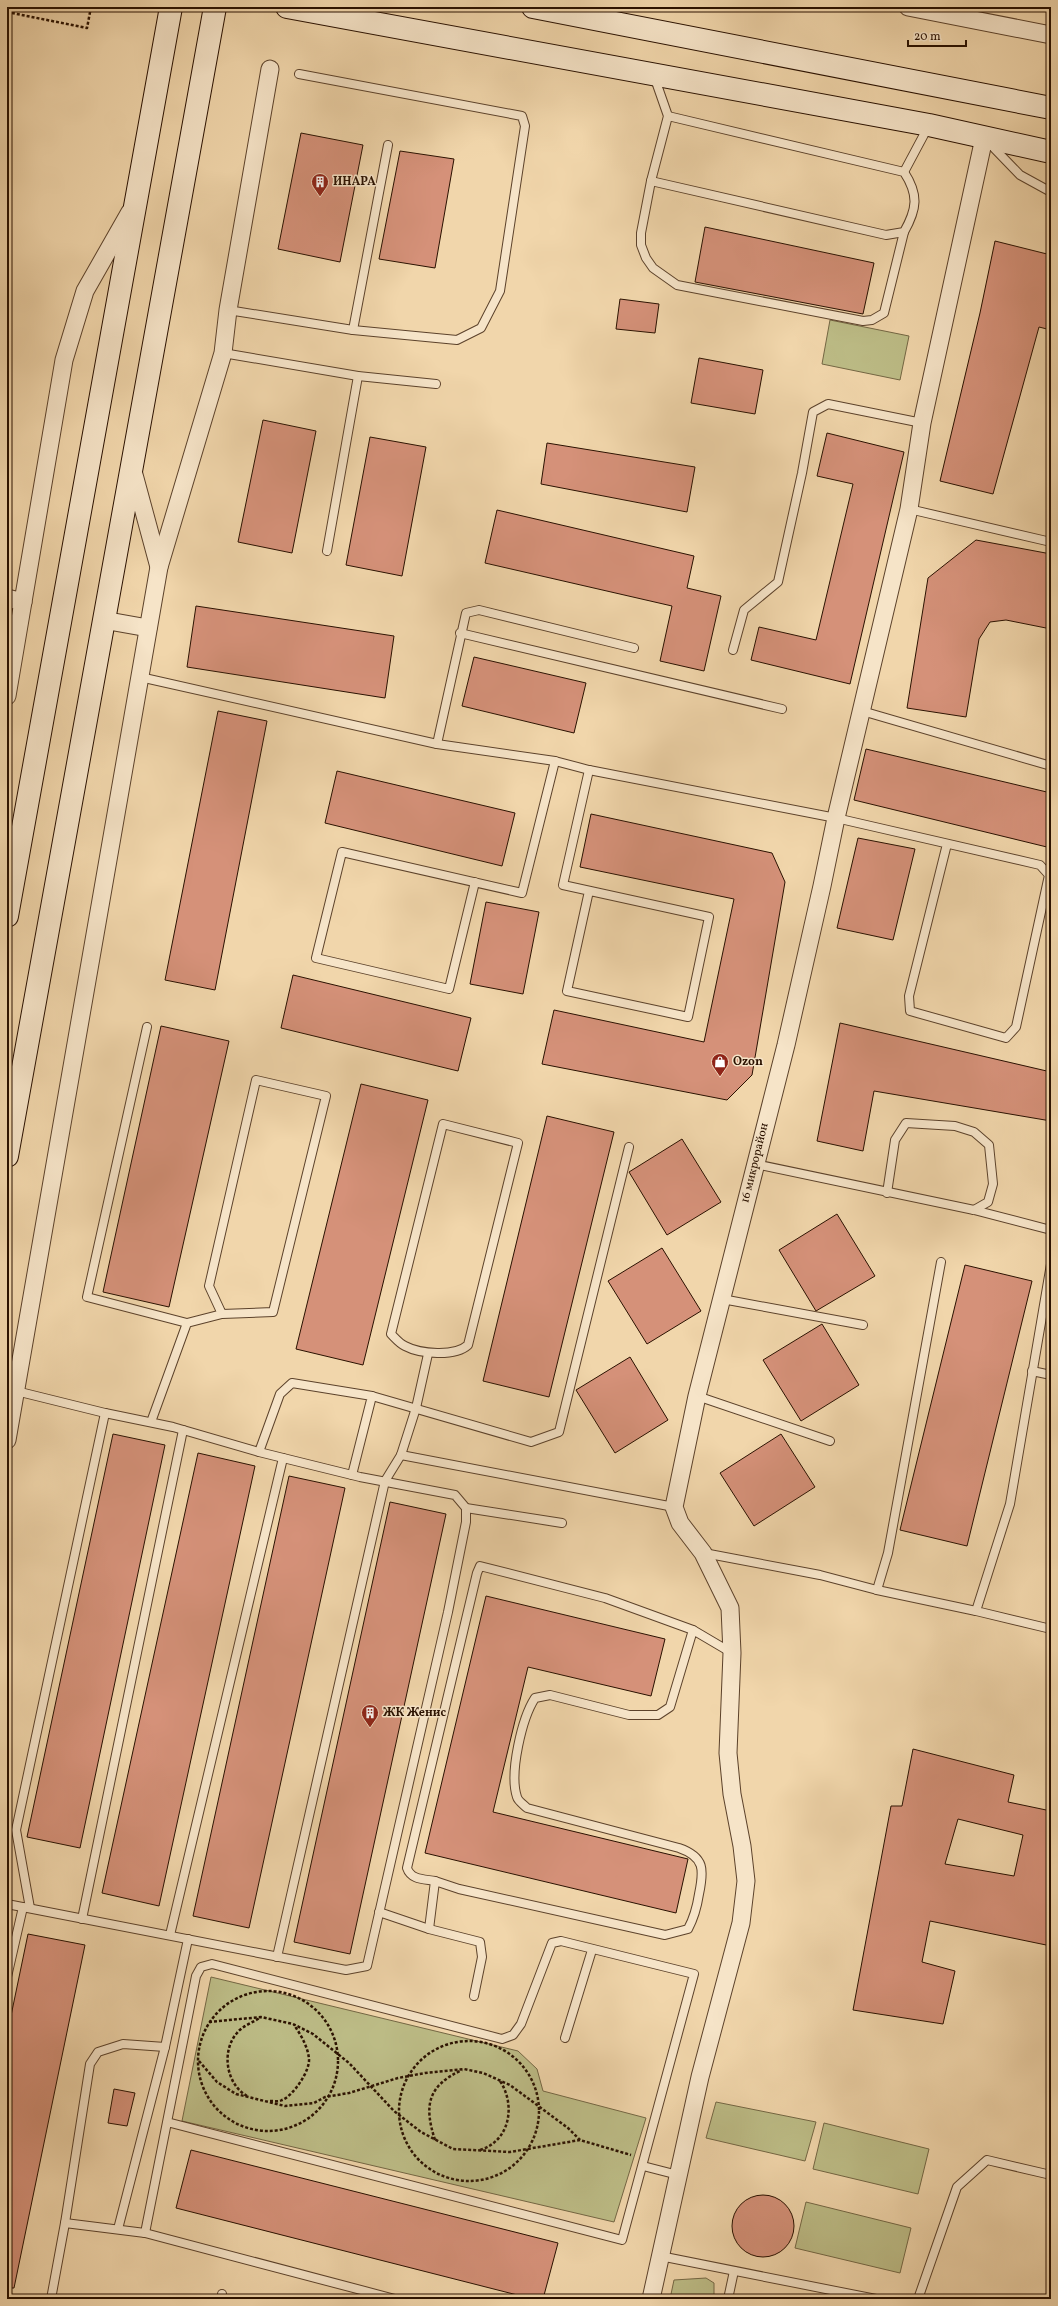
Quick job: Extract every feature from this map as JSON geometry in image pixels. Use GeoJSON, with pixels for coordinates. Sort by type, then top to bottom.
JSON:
{"type":"FeatureCollection","features":[{"type":"Feature","properties":{"kind":"main road"},"geometry":{"type":"LineString","coordinates":[[7,916],[134,205],[171,7]]}},
{"type":"Feature","properties":{"kind":"main road"},"geometry":{"type":"LineString","coordinates":[[7,1156],[215,7]]}},
{"type":"Feature","properties":{"kind":"main road"},"geometry":{"type":"LineString","coordinates":[[287,7],[928,125],[1051,152]]}},
{"type":"Feature","properties":{"kind":"main road"},"geometry":{"type":"LineString","coordinates":[[533,7],[1051,108]]}},
{"type":"Feature","properties":{"kind":"street"},"geometry":{"type":"LineString","coordinates":[[908,7],[1051,35]]}},
{"type":"Feature","properties":{"kind":"street"},"geometry":{"type":"LineString","coordinates":[[7,1440],[159,567],[223,353],[228,310],[270,69]]}},
{"type":"Feature","properties":{"kind":"street","name":"16 микрорайон"},"geometry":{"type":"LineString","coordinates":[[674,1507],[696,1396],[786,1045],[836,818],[909,509],[922,423],[932,384],[984,138]]}},
{"type":"Feature","properties":{"kind":"street"},"geometry":{"type":"LineString","coordinates":[[7,696],[15,600],[64,360],[85,291],[134,205]]}},
{"type":"Feature","properties":{"kind":"street"},"geometry":{"type":"LineString","coordinates":[[131,466],[159,567]]}},
{"type":"Feature","properties":{"kind":"street"},"geometry":{"type":"LineString","coordinates":[[103,620],[148,628]]}},
{"type":"Feature","properties":{"kind":"street"},"geometry":{"type":"LineString","coordinates":[[651,2299],[700,2077],[741,1923],[746,1881],[742,1846],[732,1794],[728,1753],[732,1653],[730,1608],[703,1553],[680,1524],[674,1507]]}},
{"type":"Feature","properties":{"kind":"lane"},"geometry":{"type":"LineString","coordinates":[[228,310],[353,330],[457,340],[481,328],[500,291],[525,126],[522,116],[299,74]]}},
{"type":"Feature","properties":{"kind":"lane"},"geometry":{"type":"LineString","coordinates":[[653,74],[668,116],[651,181],[641,233],[642,245],[646,258],[653,268],[677,285],[863,321],[872,320],[884,313],[904,232],[911,219],[915,203],[913,187],[904,172],[668,116]]}},
{"type":"Feature","properties":{"kind":"lane"},"geometry":{"type":"LineString","coordinates":[[904,172],[928,125]]}},
{"type":"Feature","properties":{"kind":"lane"},"geometry":{"type":"LineString","coordinates":[[984,138],[1020,175],[1051,192]]}},
{"type":"Feature","properties":{"kind":"lane"},"geometry":{"type":"LineString","coordinates":[[353,330],[388,145]]}},
{"type":"Feature","properties":{"kind":"lane"},"geometry":{"type":"LineString","coordinates":[[651,181],[886,235],[904,232]]}},
{"type":"Feature","properties":{"kind":"lane"},"geometry":{"type":"LineString","coordinates":[[223,353],[358,376],[436,384]]}},
{"type":"Feature","properties":{"kind":"lane"},"geometry":{"type":"LineString","coordinates":[[327,551],[358,376]]}},
{"type":"Feature","properties":{"kind":"lane"},"geometry":{"type":"LineString","coordinates":[[733,650],[744,610],[778,582],[802,473],[812,412],[828,404],[922,423]]}},
{"type":"Feature","properties":{"kind":"lane"},"geometry":{"type":"LineString","coordinates":[[909,509],[1051,542]]}},
{"type":"Feature","properties":{"kind":"lane"},"geometry":{"type":"LineString","coordinates":[[437,744],[460,633],[466,613],[479,610],[542,627],[634,648]]}},
{"type":"Feature","properties":{"kind":"lane"},"geometry":{"type":"LineString","coordinates":[[460,633],[782,709]]}},
{"type":"Feature","properties":{"kind":"lane"},"geometry":{"type":"LineString","coordinates":[[140,677],[437,744],[555,761],[589,770],[836,818],[1040,865],[1049,875],[1016,1027],[1006,1038],[910,1011],[909,996],[947,844]]}},
{"type":"Feature","properties":{"kind":"lane"},"geometry":{"type":"LineString","coordinates":[[862,711],[1051,766]]}},
{"type":"Feature","properties":{"kind":"lane"},"geometry":{"type":"LineString","coordinates":[[475,882],[449,989],[316,958],[342,852],[475,882],[522,893],[555,761]]}},
{"type":"Feature","properties":{"kind":"lane"},"geometry":{"type":"LineString","coordinates":[[589,770],[563,886],[589,891],[709,917],[688,1017],[567,991],[589,891]]}},
{"type":"Feature","properties":{"kind":"lane"},"geometry":{"type":"LineString","coordinates":[[147,1027],[87,1298],[187,1323],[222,1314],[273,1312],[326,1096],[256,1080],[209,1286],[222,1314]]}},
{"type":"Feature","properties":{"kind":"lane"},"geometry":{"type":"LineString","coordinates":[[887,1193],[895,1140],[906,1123],[955,1126],[974,1132],[990,1145],[993,1184],[988,1202],[974,1210]]}},
{"type":"Feature","properties":{"kind":"lane"},"geometry":{"type":"LineString","coordinates":[[443,1124],[518,1143],[468,1345],[462,1350],[428,1354],[404,1346],[391,1334],[443,1124]]}},
{"type":"Feature","properties":{"kind":"lane"},"geometry":{"type":"LineString","coordinates":[[259,1452],[280,1394],[292,1383],[372,1396],[531,1442],[559,1432],[629,1147]]}},
{"type":"Feature","properties":{"kind":"lane"},"geometry":{"type":"LineString","coordinates":[[755,1164],[887,1193],[974,1210],[1051,1230]]}},
{"type":"Feature","properties":{"kind":"lane"},"geometry":{"type":"LineString","coordinates":[[877,1590],[888,1552],[941,1262]]}},
{"type":"Feature","properties":{"kind":"lane"},"geometry":{"type":"LineString","coordinates":[[976,1611],[1010,1504],[1051,1264]]}},
{"type":"Feature","properties":{"kind":"lane"},"geometry":{"type":"LineString","coordinates":[[722,1299],[863,1325]]}},
{"type":"Feature","properties":{"kind":"lane"},"geometry":{"type":"LineString","coordinates":[[151,1422],[187,1323]]}},
{"type":"Feature","properties":{"kind":"lane"},"geometry":{"type":"LineString","coordinates":[[277,1957],[385,1480],[401,1455],[416,1408],[428,1354]]}},
{"type":"Feature","properties":{"kind":"lane"},"geometry":{"type":"LineString","coordinates":[[1032,1371],[1051,1375]]}},
{"type":"Feature","properties":{"kind":"lane"},"geometry":{"type":"LineString","coordinates":[[7,1904],[346,1970],[367,1966],[378,1912],[448,1612],[466,1522],[466,1508],[455,1495],[385,1480],[352,1475],[259,1452],[151,1422],[105,1413],[16,1391]]}},
{"type":"Feature","properties":{"kind":"lane"},"geometry":{"type":"LineString","coordinates":[[352,1475],[372,1396]]}},
{"type":"Feature","properties":{"kind":"lane"},"geometry":{"type":"LineString","coordinates":[[696,1396],[830,1442]]}},
{"type":"Feature","properties":{"kind":"lane"},"geometry":{"type":"LineString","coordinates":[[7,1977],[26,1908],[16,1830],[105,1413]]}},
{"type":"Feature","properties":{"kind":"lane"},"geometry":{"type":"LineString","coordinates":[[82,1919],[183,1430]]}},
{"type":"Feature","properties":{"kind":"lane"},"geometry":{"type":"LineString","coordinates":[[401,1455],[674,1507]]}},
{"type":"Feature","properties":{"kind":"lane"},"geometry":{"type":"LineString","coordinates":[[170,1936],[283,1458]]}},
{"type":"Feature","properties":{"kind":"lane"},"geometry":{"type":"LineString","coordinates":[[466,1508],[562,1523]]}},
{"type":"Feature","properties":{"kind":"lane"},"geometry":{"type":"LineString","coordinates":[[703,1553],[820,1575],[877,1590],[1051,1629]]}},
{"type":"Feature","properties":{"kind":"lane"},"geometry":{"type":"LineString","coordinates":[[693,1630],[670,1707],[658,1715],[629,1715],[550,1695],[535,1698],[529,1707],[514,1777],[517,1799],[527,1808],[679,1848],[689,1852],[698,1859],[704,1874],[695,1916],[688,1929],[665,1935],[459,1889],[435,1881],[414,1877],[409,1874],[407,1868],[477,1573],[480,1566],[605,1598],[693,1630],[732,1653]]}},
{"type":"Feature","properties":{"kind":"lane"},"geometry":{"type":"LineString","coordinates":[[429,1929],[435,1881]]}},
{"type":"Feature","properties":{"kind":"lane"},"geometry":{"type":"LineString","coordinates":[[378,1912],[429,1929],[480,1942],[482,1957],[474,1996]]}},
{"type":"Feature","properties":{"kind":"lane"},"geometry":{"type":"LineString","coordinates":[[118,2229],[164,2046],[188,1939]]}},
{"type":"Feature","properties":{"kind":"lane"},"geometry":{"type":"LineString","coordinates":[[145,2233],[167,2122],[196,1976],[201,1967],[212,1964],[502,2039],[513,2035],[520,2024],[552,1943],[561,1941],[592,1950],[694,1974],[622,2240],[167,2122]]}},
{"type":"Feature","properties":{"kind":"lane"},"geometry":{"type":"LineString","coordinates":[[565,2038],[592,1950]]}},
{"type":"Feature","properties":{"kind":"lane"},"geometry":{"type":"LineString","coordinates":[[51,2299],[65,2223],[90,2064],[98,2052],[123,2044],[164,2046]]}},
{"type":"Feature","properties":{"kind":"lane"},"geometry":{"type":"LineString","coordinates":[[918,2299],[957,2187],[987,2160],[1051,2175]]}},
{"type":"Feature","properties":{"kind":"lane"},"geometry":{"type":"LineString","coordinates":[[644,2163],[678,2175]]}},
{"type":"Feature","properties":{"kind":"lane"},"geometry":{"type":"LineString","coordinates":[[65,2223],[145,2233],[395,2299]]}},
{"type":"Feature","properties":{"kind":"lane"},"geometry":{"type":"LineString","coordinates":[[660,2256],[876,2299]]}},
{"type":"Feature","properties":{"kind":"lane"},"geometry":{"type":"LineString","coordinates":[[728,2299],[734,2271]]}},
{"type":"Feature","properties":{"kind":"path"},"geometry":{"type":"LineString","coordinates":[[7,12],[87,28],[91,7]]}},
{"type":"Feature","properties":{"kind":"path"},"geometry":{"type":"LineString","coordinates":[[266,1991],[286,1993],[308,2002],[322,2016],[334,2039],[337,2054],[334,2081],[325,2097],[306,2122],[289,2127],[252,2132],[232,2122],[212,2107],[199,2074],[198,2061],[202,2038],[209,2022],[243,1995],[266,1991]]}},
{"type":"Feature","properties":{"kind":"path"},"geometry":{"type":"LineString","coordinates":[[209,2022],[261,2017],[293,2024],[313,2034],[337,2054],[400,2117],[421,2132],[453,2149],[510,2152],[580,2140]]}},
{"type":"Feature","properties":{"kind":"path"},"geometry":{"type":"LineString","coordinates":[[250,2098],[242,2093],[231,2080],[227,2063],[228,2048],[237,2032],[261,2017]]}},
{"type":"Feature","properties":{"kind":"path"},"geometry":{"type":"LineString","coordinates":[[267,2102],[283,2100],[295,2089],[305,2075],[309,2061],[305,2046],[293,2024]]}},
{"type":"Feature","properties":{"kind":"path"},"geometry":{"type":"LineString","coordinates":[[467,2041],[487,2043],[510,2052],[524,2065],[536,2088],[538,2108],[536,2131],[508,2172],[490,2177],[454,2182],[434,2172],[414,2157],[400,2117],[403,2088],[409,2076],[428,2056],[444,2045],[467,2041]]}},
{"type":"Feature","properties":{"kind":"path"},"geometry":{"type":"LineString","coordinates":[[198,2061],[217,2082],[236,2094],[284,2106],[314,2103],[325,2097],[349,2093],[409,2076],[464,2069],[483,2073],[510,2085],[538,2108],[568,2128],[580,2140],[644,2163]]}},
{"type":"Feature","properties":{"kind":"path"},"geometry":{"type":"LineString","coordinates":[[436,2140],[428,2111],[433,2092],[448,2077],[464,2069]]}},
{"type":"Feature","properties":{"kind":"path"},"geometry":{"type":"LineString","coordinates":[[477,2150],[490,2147],[498,2139],[508,2120],[509,2103],[505,2088],[500,2081]]}},
{"type":"Feature","properties":{"kind":"green space"},"geometry":{"type":"Polygon","coordinates":[[[830,320],[909,336],[900,380],[822,364],[830,320]]]}},
{"type":"Feature","properties":{"kind":"green space"},"geometry":{"type":"Polygon","coordinates":[[[211,1977],[518,2051],[537,2069],[543,2091],[646,2118],[614,2222],[182,2121],[211,1977]]]}},
{"type":"Feature","properties":{"kind":"green space"},"geometry":{"type":"Polygon","coordinates":[[[716,2102],[816,2122],[805,2161],[706,2138],[716,2102]]]}},
{"type":"Feature","properties":{"kind":"green space"},"geometry":{"type":"Polygon","coordinates":[[[824,2123],[929,2149],[918,2194],[813,2169],[824,2123]]]}},
{"type":"Feature","properties":{"kind":"green space"},"geometry":{"type":"Polygon","coordinates":[[[806,2202],[911,2228],[900,2273],[795,2248],[806,2202]]]}},
{"type":"Feature","properties":{"kind":"green space"},"geometry":{"type":"Polygon","coordinates":[[[706,2278],[714,2283],[714,2299],[670,2299],[674,2280],[706,2278]]]}},
{"type":"Feature","properties":{"kind":"building","name":"ИНАРА"},"geometry":{"type":"Polygon","coordinates":[[[301,133],[363,145],[340,262],[278,249],[301,133]]]}},
{"type":"Feature","properties":{"kind":"building"},"geometry":{"type":"Polygon","coordinates":[[[400,151],[454,159],[435,268],[379,259],[400,151]]]}},
{"type":"Feature","properties":{"kind":"building"},"geometry":{"type":"Polygon","coordinates":[[[705,227],[874,263],[863,314],[695,282],[705,227]]]}},
{"type":"Feature","properties":{"kind":"building"},"geometry":{"type":"Polygon","coordinates":[[[995,241],[1051,255],[1051,330],[1039,327],[993,494],[940,481],[980,313],[995,241]]]}},
{"type":"Feature","properties":{"kind":"building"},"geometry":{"type":"Polygon","coordinates":[[[620,299],[659,304],[655,333],[616,329],[620,299]]]}},
{"type":"Feature","properties":{"kind":"building"},"geometry":{"type":"Polygon","coordinates":[[[699,358],[763,370],[755,414],[691,403],[699,358]]]}},
{"type":"Feature","properties":{"kind":"building"},"geometry":{"type":"Polygon","coordinates":[[[263,420],[316,431],[292,553],[238,542],[263,420]]]}},
{"type":"Feature","properties":{"kind":"building"},"geometry":{"type":"Polygon","coordinates":[[[827,433],[904,452],[850,684],[751,660],[759,627],[816,640],[853,484],[817,476],[827,433]]]}},
{"type":"Feature","properties":{"kind":"building"},"geometry":{"type":"Polygon","coordinates":[[[370,437],[426,447],[402,576],[346,565],[370,437]]]}},
{"type":"Feature","properties":{"kind":"building"},"geometry":{"type":"Polygon","coordinates":[[[547,443],[695,467],[687,512],[541,484],[547,443]]]}},
{"type":"Feature","properties":{"kind":"building"},"geometry":{"type":"Polygon","coordinates":[[[497,510],[694,556],[687,588],[721,596],[704,671],[660,661],[672,606],[485,563],[497,510]]]}},
{"type":"Feature","properties":{"kind":"building"},"geometry":{"type":"Polygon","coordinates":[[[976,540],[1051,554],[1051,629],[1006,620],[990,622],[979,639],[966,717],[907,708],[928,578],[976,540]]]}},
{"type":"Feature","properties":{"kind":"building"},"geometry":{"type":"Polygon","coordinates":[[[196,606],[394,636],[385,698],[187,667],[196,606]]]}},
{"type":"Feature","properties":{"kind":"building"},"geometry":{"type":"Polygon","coordinates":[[[474,657],[586,683],[574,733],[462,706],[474,657]]]}},
{"type":"Feature","properties":{"kind":"building"},"geometry":{"type":"Polygon","coordinates":[[[218,711],[267,721],[215,990],[165,980],[218,711]]]}},
{"type":"Feature","properties":{"kind":"building"},"geometry":{"type":"Polygon","coordinates":[[[866,749],[1051,793],[1051,848],[854,800],[866,749]]]}},
{"type":"Feature","properties":{"kind":"building"},"geometry":{"type":"Polygon","coordinates":[[[337,771],[515,813],[502,866],[325,823],[337,771]]]}},
{"type":"Feature","properties":{"kind":"building"},"geometry":{"type":"Polygon","coordinates":[[[591,814],[772,853],[785,882],[752,1075],[727,1100],[542,1064],[554,1010],[704,1042],[734,899],[580,867],[591,814]]]}},
{"type":"Feature","properties":{"kind":"building"},"geometry":{"type":"Polygon","coordinates":[[[858,838],[915,849],[893,940],[837,928],[858,838]]]}},
{"type":"Feature","properties":{"kind":"building"},"geometry":{"type":"Polygon","coordinates":[[[486,902],[539,912],[523,994],[470,984],[486,902]]]}},
{"type":"Feature","properties":{"kind":"building"},"geometry":{"type":"Polygon","coordinates":[[[293,975],[471,1018],[458,1071],[281,1028],[293,975]]]}},
{"type":"Feature","properties":{"kind":"building"},"geometry":{"type":"Polygon","coordinates":[[[840,1023],[1051,1072],[1051,1121],[874,1091],[863,1151],[817,1141],[840,1023]]]}},
{"type":"Feature","properties":{"kind":"building"},"geometry":{"type":"Polygon","coordinates":[[[161,1026],[229,1041],[169,1307],[103,1292],[161,1026]]]}},
{"type":"Feature","properties":{"kind":"building"},"geometry":{"type":"Polygon","coordinates":[[[361,1084],[428,1100],[363,1365],[296,1349],[361,1084]]]}},
{"type":"Feature","properties":{"kind":"building"},"geometry":{"type":"Polygon","coordinates":[[[547,1116],[614,1132],[549,1397],[483,1381],[547,1116]]]}},
{"type":"Feature","properties":{"kind":"building"},"geometry":{"type":"Polygon","coordinates":[[[682,1139],[721,1202],[667,1235],[629,1172],[682,1139]]]}},
{"type":"Feature","properties":{"kind":"building"},"geometry":{"type":"Polygon","coordinates":[[[837,1214],[875,1276],[816,1311],[779,1250],[837,1214]]]}},
{"type":"Feature","properties":{"kind":"building"},"geometry":{"type":"Polygon","coordinates":[[[662,1248],[701,1311],[647,1344],[608,1281],[662,1248]]]}},
{"type":"Feature","properties":{"kind":"building"},"geometry":{"type":"Polygon","coordinates":[[[965,1265],[1032,1281],[967,1546],[900,1530],[965,1265]]]}},
{"type":"Feature","properties":{"kind":"building"},"geometry":{"type":"Polygon","coordinates":[[[822,1324],[859,1385],[801,1421],[763,1360],[822,1324]]]}},
{"type":"Feature","properties":{"kind":"building"},"geometry":{"type":"Polygon","coordinates":[[[630,1357],[668,1420],[615,1453],[576,1390],[630,1357]]]}},
{"type":"Feature","properties":{"kind":"building"},"geometry":{"type":"Polygon","coordinates":[[[113,1434],[165,1445],[80,1848],[27,1837],[113,1434]]]}},
{"type":"Feature","properties":{"kind":"building"},"geometry":{"type":"Polygon","coordinates":[[[781,1434],[815,1487],[754,1526],[720,1473],[781,1434]]]}},
{"type":"Feature","properties":{"kind":"building"},"geometry":{"type":"Polygon","coordinates":[[[198,1453],[255,1466],[159,1906],[102,1893],[198,1453]]]}},
{"type":"Feature","properties":{"kind":"building"},"geometry":{"type":"Polygon","coordinates":[[[289,1476],[345,1488],[249,1928],[193,1916],[289,1476]]]}},
{"type":"Feature","properties":{"kind":"building","name":"ЖК Женис"},"geometry":{"type":"Polygon","coordinates":[[[390,1502],[446,1514],[350,1954],[294,1942],[390,1502]]]}},
{"type":"Feature","properties":{"kind":"building"},"geometry":{"type":"Polygon","coordinates":[[[486,1596],[665,1639],[651,1696],[528,1667],[493,1812],[688,1859],[676,1913],[425,1853],[486,1596]]]}},
{"type":"Feature","properties":{"kind":"building"},"geometry":{"type":"Polygon","coordinates":[[[913,1749],[1014,1775],[1008,1802],[1051,1811],[1051,1946],[930,1921],[922,1962],[955,1971],[943,2024],[853,2010],[891,1806],[902,1806],[913,1749]],[[958,1819],[945,1864],[1014,1876],[1023,1835],[958,1819]]]}},
{"type":"Feature","properties":{"kind":"building"},"geometry":{"type":"Polygon","coordinates":[[[28,1934],[85,1945],[14,2288],[7,2288],[7,2035],[28,1934]]]}},
{"type":"Feature","properties":{"kind":"building"},"geometry":{"type":"Polygon","coordinates":[[[114,2089],[135,2093],[127,2126],[108,2123],[114,2089]]]}},
{"type":"Feature","properties":{"kind":"building"},"geometry":{"type":"Polygon","coordinates":[[[191,2150],[558,2243],[543,2299],[533,2299],[176,2208],[191,2150]]]}},
{"type":"Feature","properties":{"kind":"building"},"geometry":{"type":"Polygon","coordinates":[[[763,2195],[780,2200],[785,2204],[789,2209],[794,2226],[789,2243],[785,2248],[780,2252],[763,2257],[746,2252],[741,2248],[737,2243],[732,2226],[737,2209],[741,2204],[746,2200],[763,2195]]]}},
{"type":"Feature","properties":{"kind":"place","name":"ИНАРА"},"geometry":{"type":"Point","coordinates":[320,197]}},
{"type":"Feature","properties":{"kind":"place","name":"Ozon"},"geometry":{"type":"Point","coordinates":[720,1077]}},
{"type":"Feature","properties":{"kind":"place","name":"ЖК Женис"},"geometry":{"type":"Point","coordinates":[370,1728]}}]}
